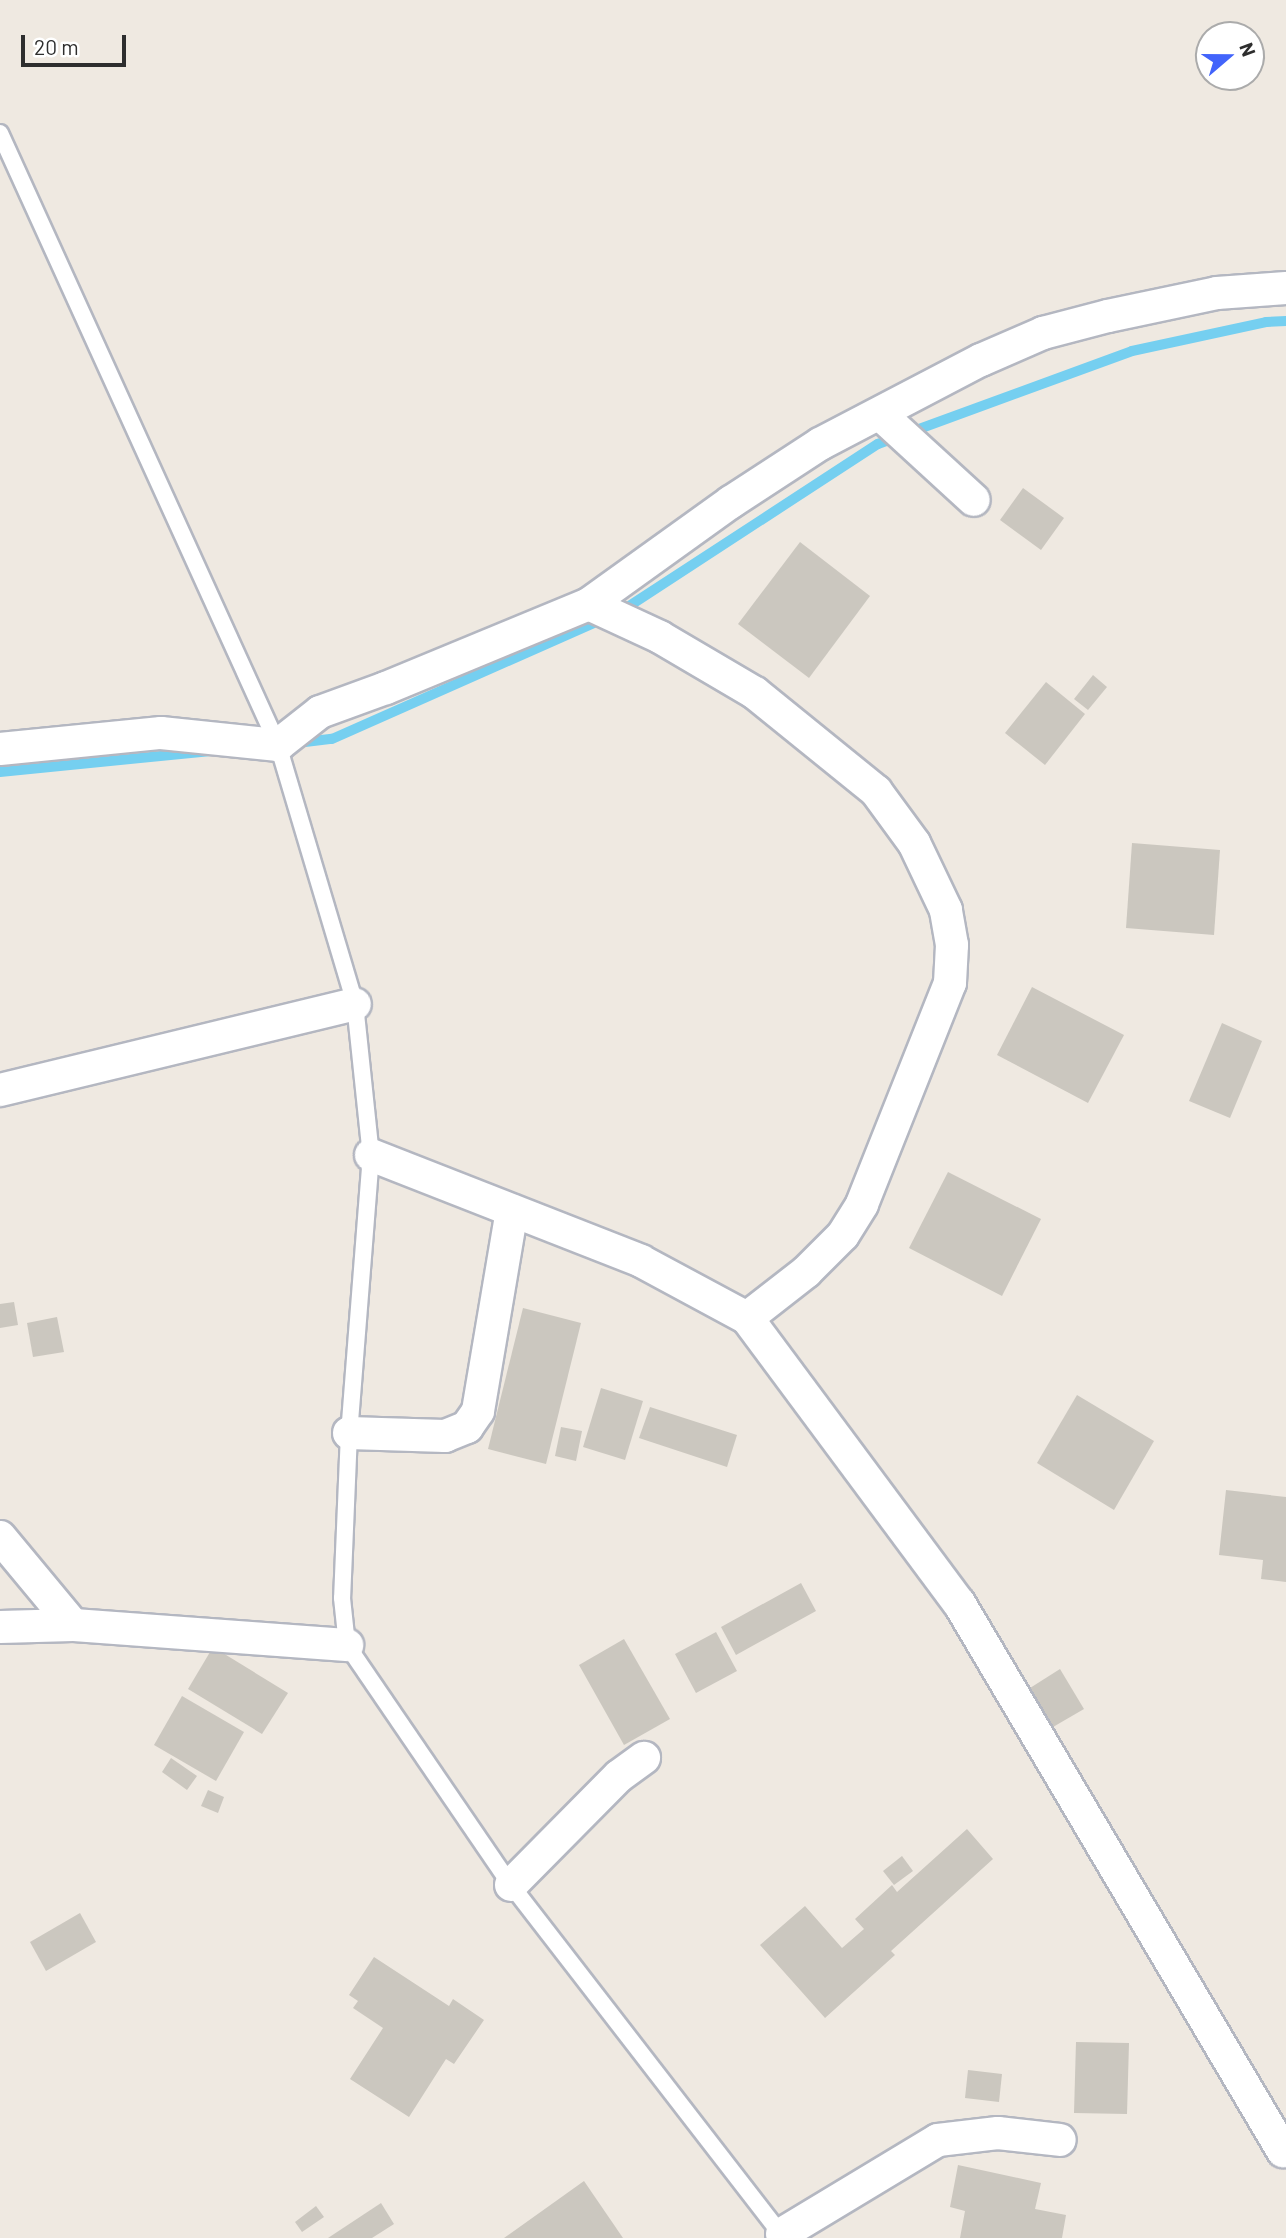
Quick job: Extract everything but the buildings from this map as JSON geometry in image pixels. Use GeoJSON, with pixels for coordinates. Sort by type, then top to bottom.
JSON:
{"type":"FeatureCollection","features":[{"type":"Feature","properties":{"kind":"street"},"geometry":{"type":"LineString","coordinates":[[0,749],[161,733],[278,745],[320,712],[386,688],[589,604],[731,502],[820,444],[981,360],[1043,333],[1217,293],[1286,288]]}},
{"type":"Feature","properties":{"kind":"street"},"geometry":{"type":"LineString","coordinates":[[880,414],[974,500]]}},
{"type":"Feature","properties":{"kind":"street"},"geometry":{"type":"LineString","coordinates":[[589,604],[660,637],[755,693],[876,791],[914,843],[946,910],[952,945],[950,983],[862,1203],[843,1235],[806,1272],[747,1318]]}},
{"type":"Feature","properties":{"kind":"street"},"geometry":{"type":"LineString","coordinates":[[0,1090],[355,1004]]}},
{"type":"Feature","properties":{"kind":"street"},"geometry":{"type":"LineString","coordinates":[[371,1155],[641,1261],[747,1318],[958,1603],[1285,2145]]}},
{"type":"Feature","properties":{"kind":"street"},"geometry":{"type":"LineString","coordinates":[[349,1433],[445,1436],[467,1427],[478,1411],[512,1211]]}},
{"type":"Feature","properties":{"kind":"street"},"geometry":{"type":"LineString","coordinates":[[0,1537],[73,1625]]}},
{"type":"Feature","properties":{"kind":"street"},"geometry":{"type":"LineString","coordinates":[[0,1627],[73,1625],[346,1645]]}},
{"type":"Feature","properties":{"kind":"street"},"geometry":{"type":"LineString","coordinates":[[511,1885],[619,1776],[644,1758]]}},
{"type":"Feature","properties":{"kind":"street"},"geometry":{"type":"LineString","coordinates":[[783,2236],[938,2140],[998,2133],[1060,2140]]}},
{"type":"Feature","properties":{"kind":"lane"},"geometry":{"type":"LineString","coordinates":[[0,133],[278,745],[355,1004],[371,1155],[349,1433],[342,1598],[346,1645],[511,1885],[783,2236]]}},
{"type":"Feature","properties":{"kind":"waterway"},"geometry":{"type":"LineString","coordinates":[[620,612],[878,444],[1132,351],[1266,322],[1286,321]]}},
{"type":"Feature","properties":{"kind":"waterway"},"geometry":{"type":"LineString","coordinates":[[297,743],[332,739],[605,618]]}},
{"type":"Feature","properties":{"kind":"waterway"},"geometry":{"type":"LineString","coordinates":[[0,772],[211,751]]}}]}
